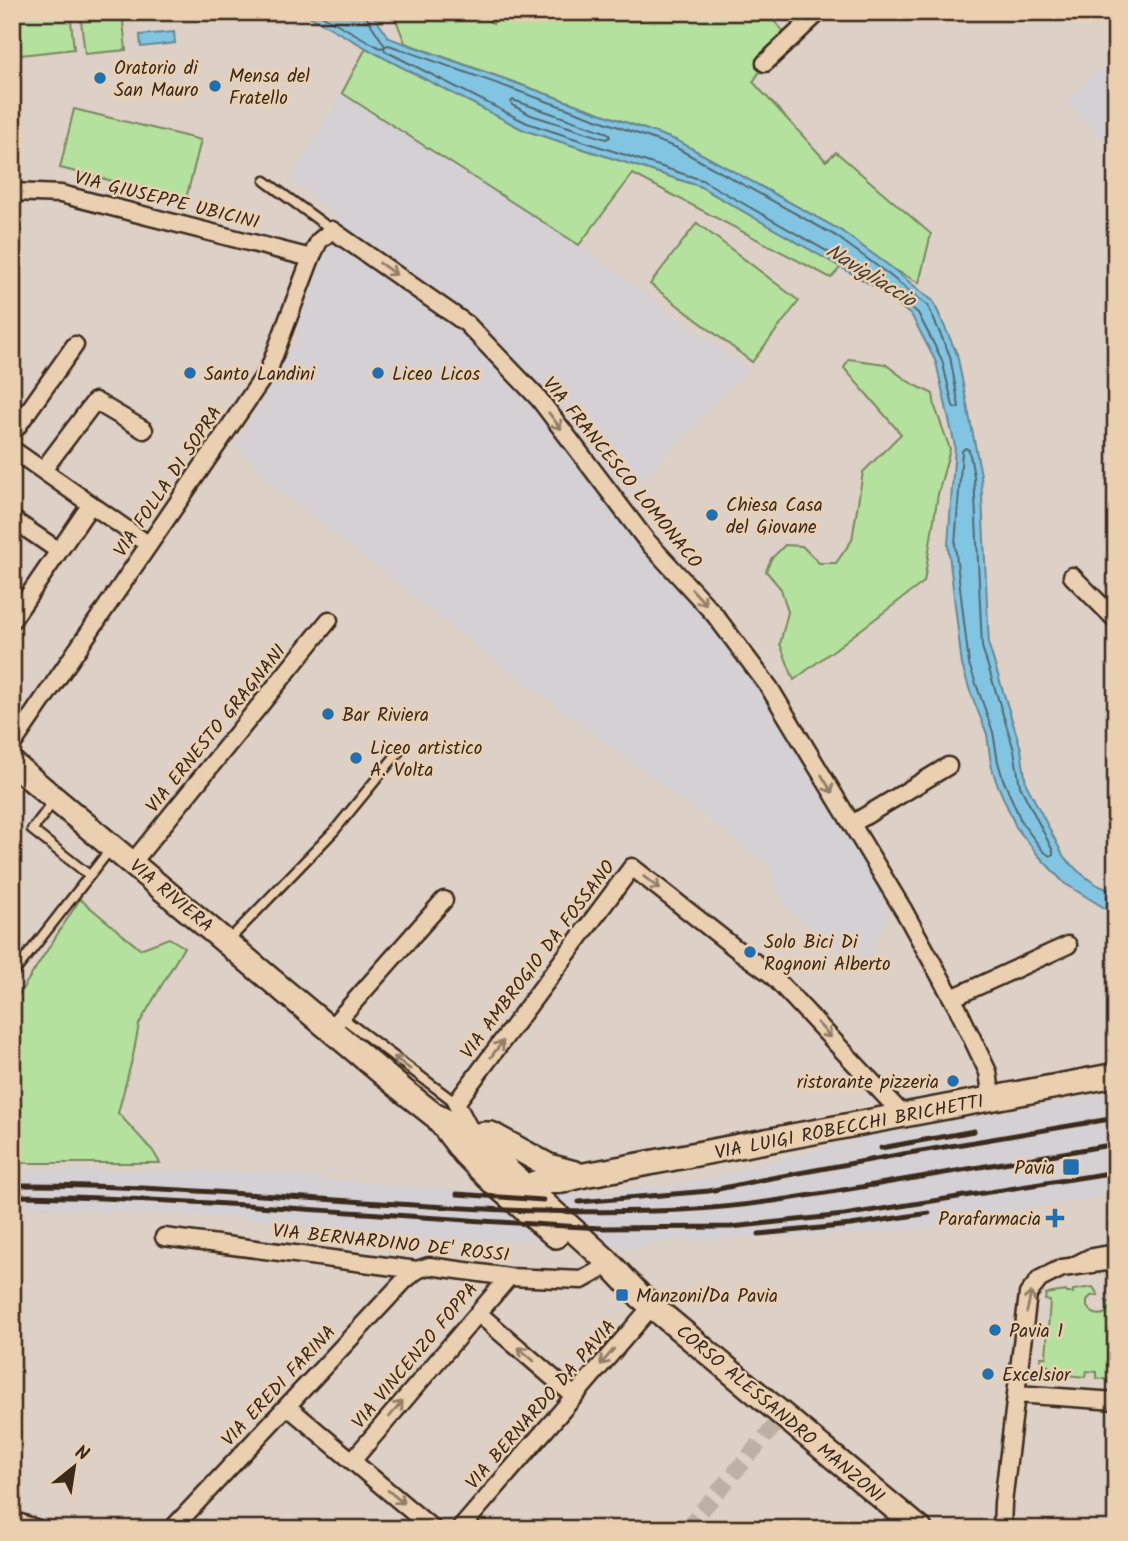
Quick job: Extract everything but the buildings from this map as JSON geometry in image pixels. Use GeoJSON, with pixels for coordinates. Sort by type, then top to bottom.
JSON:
{"type":"FeatureCollection","features":[{"type":"Feature","properties":{"kind":"street"},"geometry":{"type":"LineString","coordinates":[[765,64],[819,12]]}},
{"type":"Feature","properties":{"kind":"street","name":"VIA GIUSEPPE UBICINI"},"geometry":{"type":"LineString","coordinates":[[12,192],[61,194],[310,258]]}},
{"type":"Feature","properties":{"kind":"street","name":"VIA FOLLA DI SOPRA"},"geometry":{"type":"LineString","coordinates":[[12,745],[269,369],[310,258],[319,241],[332,230]]}},
{"type":"Feature","properties":{"kind":"street","name":"VIA FRANCESCO LOMONACO"},"geometry":{"type":"LineString","coordinates":[[332,230],[467,324],[539,399],[646,540],[714,614],[769,687],[904,911],[952,998],[988,1072],[992,1100]]}},
{"type":"Feature","properties":{"kind":"street"},"geometry":{"type":"LineString","coordinates":[[12,434],[75,345]]}},
{"type":"Feature","properties":{"kind":"street"},"geometry":{"type":"LineString","coordinates":[[43,470],[95,401],[144,430]]}},
{"type":"Feature","properties":{"kind":"street"},"geometry":{"type":"LineString","coordinates":[[12,449],[149,545]]}},
{"type":"Feature","properties":{"kind":"street"},"geometry":{"type":"LineString","coordinates":[[12,620],[91,504]]}},
{"type":"Feature","properties":{"kind":"street"},"geometry":{"type":"LineString","coordinates":[[12,519],[59,551]]}},
{"type":"Feature","properties":{"kind":"street"},"geometry":{"type":"LineString","coordinates":[[1072,576],[1116,620]]}},
{"type":"Feature","properties":{"kind":"street","name":"VIA ERNESTO GRAGNANI"},"geometry":{"type":"LineString","coordinates":[[133,862],[330,621]]}},
{"type":"Feature","properties":{"kind":"street","name":"VIA RIVIERA"},"geometry":{"type":"LineString","coordinates":[[12,763],[227,942],[335,1023],[469,1149],[492,1148],[502,1177],[540,1180]]}},
{"type":"Feature","properties":{"kind":"street"},"geometry":{"type":"LineString","coordinates":[[852,824],[948,766]]}},
{"type":"Feature","properties":{"kind":"street","name":"VIA AMBROGIO DA FOSSANO"},"geometry":{"type":"LineString","coordinates":[[456,1104],[632,867],[771,974],[903,1115]]}},
{"type":"Feature","properties":{"kind":"street"},"geometry":{"type":"LineString","coordinates":[[335,1023],[444,900]]}},
{"type":"Feature","properties":{"kind":"street"},"geometry":{"type":"LineString","coordinates":[[952,998],[1068,945]]}},
{"type":"Feature","properties":{"kind":"street","name":"VIA LUIGI ROBECCHI BRICHETTI"},"geometry":{"type":"LineString","coordinates":[[540,1180],[711,1153],[1116,1075]]}},
{"type":"Feature","properties":{"kind":"street","name":"VIA RIVIERA"},"geometry":{"type":"LineString","coordinates":[[456,1104],[469,1149]]}},
{"type":"Feature","properties":{"kind":"street","name":"VIA RIVIERA"},"geometry":{"type":"LineString","coordinates":[[469,1149],[491,1134],[540,1180]]}},
{"type":"Feature","properties":{"kind":"street","name":"CORSO ALESSANDRO MANZONI"},"geometry":{"type":"LineString","coordinates":[[502,1177],[602,1265],[920,1529]]}},
{"type":"Feature","properties":{"kind":"street","name":"CORSO ALESSANDRO MANZONI"},"geometry":{"type":"LineString","coordinates":[[540,1180],[602,1265]]}},
{"type":"Feature","properties":{"kind":"street","name":"VIA BERNARDINO DE' ROSSI"},"geometry":{"type":"LineString","coordinates":[[164,1237],[417,1270],[429,1266],[509,1277],[582,1280],[602,1265]]}},
{"type":"Feature","properties":{"kind":"street"},"geometry":{"type":"LineString","coordinates":[[1002,1529],[1028,1294],[1040,1279],[1062,1268],[1107,1262],[1116,1266]]}},
{"type":"Feature","properties":{"kind":"street","name":"VIA EREDI FARINA"},"geometry":{"type":"LineString","coordinates":[[172,1529],[417,1270]]}},
{"type":"Feature","properties":{"kind":"street","name":"VIA VINCENZO FOPPA"},"geometry":{"type":"LineString","coordinates":[[352,1461],[509,1277]]}},
{"type":"Feature","properties":{"kind":"street","name":"VIA BERNARDO DA PAVIA"},"geometry":{"type":"LineString","coordinates":[[460,1529],[574,1396],[647,1301]]}},
{"type":"Feature","properties":{"kind":"street"},"geometry":{"type":"LineString","coordinates":[[478,1313],[574,1396]]}},
{"type":"Feature","properties":{"kind":"street"},"geometry":{"type":"LineString","coordinates":[[1016,1394],[1116,1401]]}},
{"type":"Feature","properties":{"kind":"street"},"geometry":{"type":"LineString","coordinates":[[287,1406],[433,1529]]}},
{"type":"Feature","properties":{"kind":"street"},"geometry":{"type":"LineString","coordinates":[[12,1520],[38,1529]]}},
{"type":"Feature","properties":{"kind":"lane"},"geometry":{"type":"LineString","coordinates":[[265,181],[332,230]]}},
{"type":"Feature","properties":{"kind":"lane"},"geometry":{"type":"LineString","coordinates":[[227,942],[334,831],[401,749]]}},
{"type":"Feature","properties":{"kind":"lane"},"geometry":{"type":"LineString","coordinates":[[55,799],[33,830],[89,876]]}},
{"type":"Feature","properties":{"kind":"lane"},"geometry":{"type":"LineString","coordinates":[[12,975],[113,846]]}},
{"type":"Feature","properties":{"kind":"lane"},"geometry":{"type":"LineString","coordinates":[[335,1023],[456,1104]]}},
{"type":"Feature","properties":{"kind":"lane"},"geometry":{"type":"LineString","coordinates":[[1062,1268],[1088,1254],[1116,1249]]}},
{"type":"Feature","properties":{"kind":"shaded area"},"geometry":{"type":"Polygon","coordinates":[[[1116,53],[1116,152],[1067,102],[1116,53]]]}},
{"type":"Feature","properties":{"kind":"shaded area"},"geometry":{"type":"Polygon","coordinates":[[[342,93],[579,245],[749,369],[620,503],[657,544],[713,598],[786,696],[857,817],[890,914],[863,969],[782,904],[772,867],[468,639],[278,489],[236,444],[296,339],[295,329],[336,217],[291,179],[342,93]]]}},
{"type":"Feature","properties":{"kind":"shaded area"},"geometry":{"type":"Polygon","coordinates":[[[1116,1092],[1116,1194],[996,1214],[996,1220],[878,1233],[667,1241],[632,1248],[556,1242],[413,1241],[351,1237],[262,1219],[12,1206],[12,1170],[234,1171],[452,1190],[597,1195],[707,1179],[873,1135],[1116,1092]]]}},
{"type":"Feature","properties":{"kind":"green space"},"geometry":{"type":"Polygon","coordinates":[[[70,12],[74,49],[12,56],[12,14],[70,12]]]}},
{"type":"Feature","properties":{"kind":"green space"},"geometry":{"type":"Polygon","coordinates":[[[80,12],[122,12],[126,50],[85,54],[80,12]]]}},
{"type":"Feature","properties":{"kind":"green space"},"geometry":{"type":"Polygon","coordinates":[[[393,12],[477,12],[493,24],[495,12],[766,12],[785,33],[753,82],[826,161],[836,152],[931,234],[919,283],[892,268],[840,230],[678,141],[405,43],[393,12]]]}},
{"type":"Feature","properties":{"kind":"green space"},"geometry":{"type":"Polygon","coordinates":[[[366,48],[524,130],[699,186],[841,267],[831,278],[633,174],[579,245],[342,93],[366,48]]]}},
{"type":"Feature","properties":{"kind":"green space"},"geometry":{"type":"Polygon","coordinates":[[[74,109],[201,140],[186,199],[60,168],[74,109]]]}},
{"type":"Feature","properties":{"kind":"green space"},"geometry":{"type":"Polygon","coordinates":[[[697,223],[799,301],[752,362],[650,284],[697,223]]]}},
{"type":"Feature","properties":{"kind":"green space"},"geometry":{"type":"Polygon","coordinates":[[[849,359],[885,364],[909,382],[933,394],[950,449],[938,494],[924,582],[794,680],[780,644],[788,612],[781,589],[766,571],[771,559],[785,545],[802,546],[819,563],[836,563],[852,540],[863,472],[901,434],[844,368],[849,359]]]}},
{"type":"Feature","properties":{"kind":"green space"},"geometry":{"type":"Polygon","coordinates":[[[80,899],[140,949],[169,938],[184,947],[139,1024],[118,1113],[153,1151],[160,1163],[12,1163],[12,1005],[80,899]]]}},
{"type":"Feature","properties":{"kind":"green space"},"geometry":{"type":"Polygon","coordinates":[[[1093,1287],[1098,1295],[1087,1300],[1087,1307],[1091,1311],[1098,1315],[1106,1313],[1106,1301],[1116,1305],[1116,1381],[1097,1378],[1097,1372],[1087,1371],[1085,1377],[1067,1375],[1066,1372],[1060,1371],[1059,1374],[1049,1373],[1050,1367],[1041,1364],[1041,1357],[1046,1357],[1050,1301],[1045,1300],[1046,1294],[1066,1291],[1073,1293],[1073,1290],[1093,1287]]]}},
{"type":"Feature","properties":{"kind":"water","name":"Navigliaccio"},"geometry":{"type":"Polygon","coordinates":[[[302,12],[371,12],[389,38],[678,141],[840,230],[933,301],[957,354],[981,475],[989,646],[1021,749],[1026,784],[1064,857],[1095,884],[1116,893],[1116,915],[1064,883],[1038,855],[1016,827],[996,781],[987,734],[962,665],[948,545],[955,446],[936,362],[912,316],[875,287],[699,186],[524,130],[302,12]]]}},
{"type":"Feature","properties":{"kind":"water"},"geometry":{"type":"Polygon","coordinates":[[[174,32],[175,43],[141,47],[140,35],[174,32]]]}},
{"type":"Feature","properties":{"kind":"tunnel"},"geometry":{"type":"LineString","coordinates":[[686,1529],[776,1424]]}},
{"type":"Feature","properties":{"kind":"railway"},"geometry":{"type":"LineString","coordinates":[[579,1202],[709,1191],[903,1154],[1116,1118]]}},
{"type":"Feature","properties":{"kind":"railway"},"geometry":{"type":"LineString","coordinates":[[881,1148],[974,1131]]}},
{"type":"Feature","properties":{"kind":"railway"},"geometry":{"type":"LineString","coordinates":[[12,1185],[179,1190],[513,1210],[681,1210],[805,1196],[1116,1144]]}},
{"type":"Feature","properties":{"kind":"railway"},"geometry":{"type":"LineString","coordinates":[[12,1196],[233,1204],[602,1228],[731,1227],[844,1215],[1116,1172]]}},
{"type":"Feature","properties":{"kind":"railway"},"geometry":{"type":"LineString","coordinates":[[457,1194],[543,1200]]}},
{"type":"Feature","properties":{"kind":"railway"},"geometry":{"type":"LineString","coordinates":[[759,1234],[851,1225],[929,1213]]}},
{"type":"Feature","properties":{"kind":"place","name":"Oratorio di San Mauro"},"geometry":{"type":"Point","coordinates":[100,78]}},
{"type":"Feature","properties":{"kind":"place","name":"Mensa del Fratello"},"geometry":{"type":"Point","coordinates":[215,86]}},
{"type":"Feature","properties":{"kind":"place","name":"Santo Landini"},"geometry":{"type":"Point","coordinates":[190,373]}},
{"type":"Feature","properties":{"kind":"place","name":"Liceo Licos"},"geometry":{"type":"Point","coordinates":[378,373]}},
{"type":"Feature","properties":{"kind":"place","name":"Chiesa Casa del Giovane"},"geometry":{"type":"Point","coordinates":[712,515]}},
{"type":"Feature","properties":{"kind":"place","name":"Bar Riviera"},"geometry":{"type":"Point","coordinates":[328,714]}},
{"type":"Feature","properties":{"kind":"place","name":"Liceo artistico A. Volta"},"geometry":{"type":"Point","coordinates":[356,758]}},
{"type":"Feature","properties":{"kind":"place","name":"Solo Bici Di Rognoni Alberto"},"geometry":{"type":"Point","coordinates":[750,952]}},
{"type":"Feature","properties":{"kind":"place","name":"ristorante pizzeria"},"geometry":{"type":"Point","coordinates":[953,1081]}},
{"type":"Feature","properties":{"kind":"place","name":"Pavia"},"geometry":{"type":"Point","coordinates":[1071,1167]}},
{"type":"Feature","properties":{"kind":"place","name":"Parafarmacia"},"geometry":{"type":"Point","coordinates":[1055,1218]}},
{"type":"Feature","properties":{"kind":"place","name":"Manzoni/Da Pavia"},"geometry":{"type":"Point","coordinates":[622,1295]}},
{"type":"Feature","properties":{"kind":"place","name":"Pavia 1"},"geometry":{"type":"Point","coordinates":[995,1330]}},
{"type":"Feature","properties":{"kind":"place","name":"Excelsior"},"geometry":{"type":"Point","coordinates":[988,1374]}}]}
